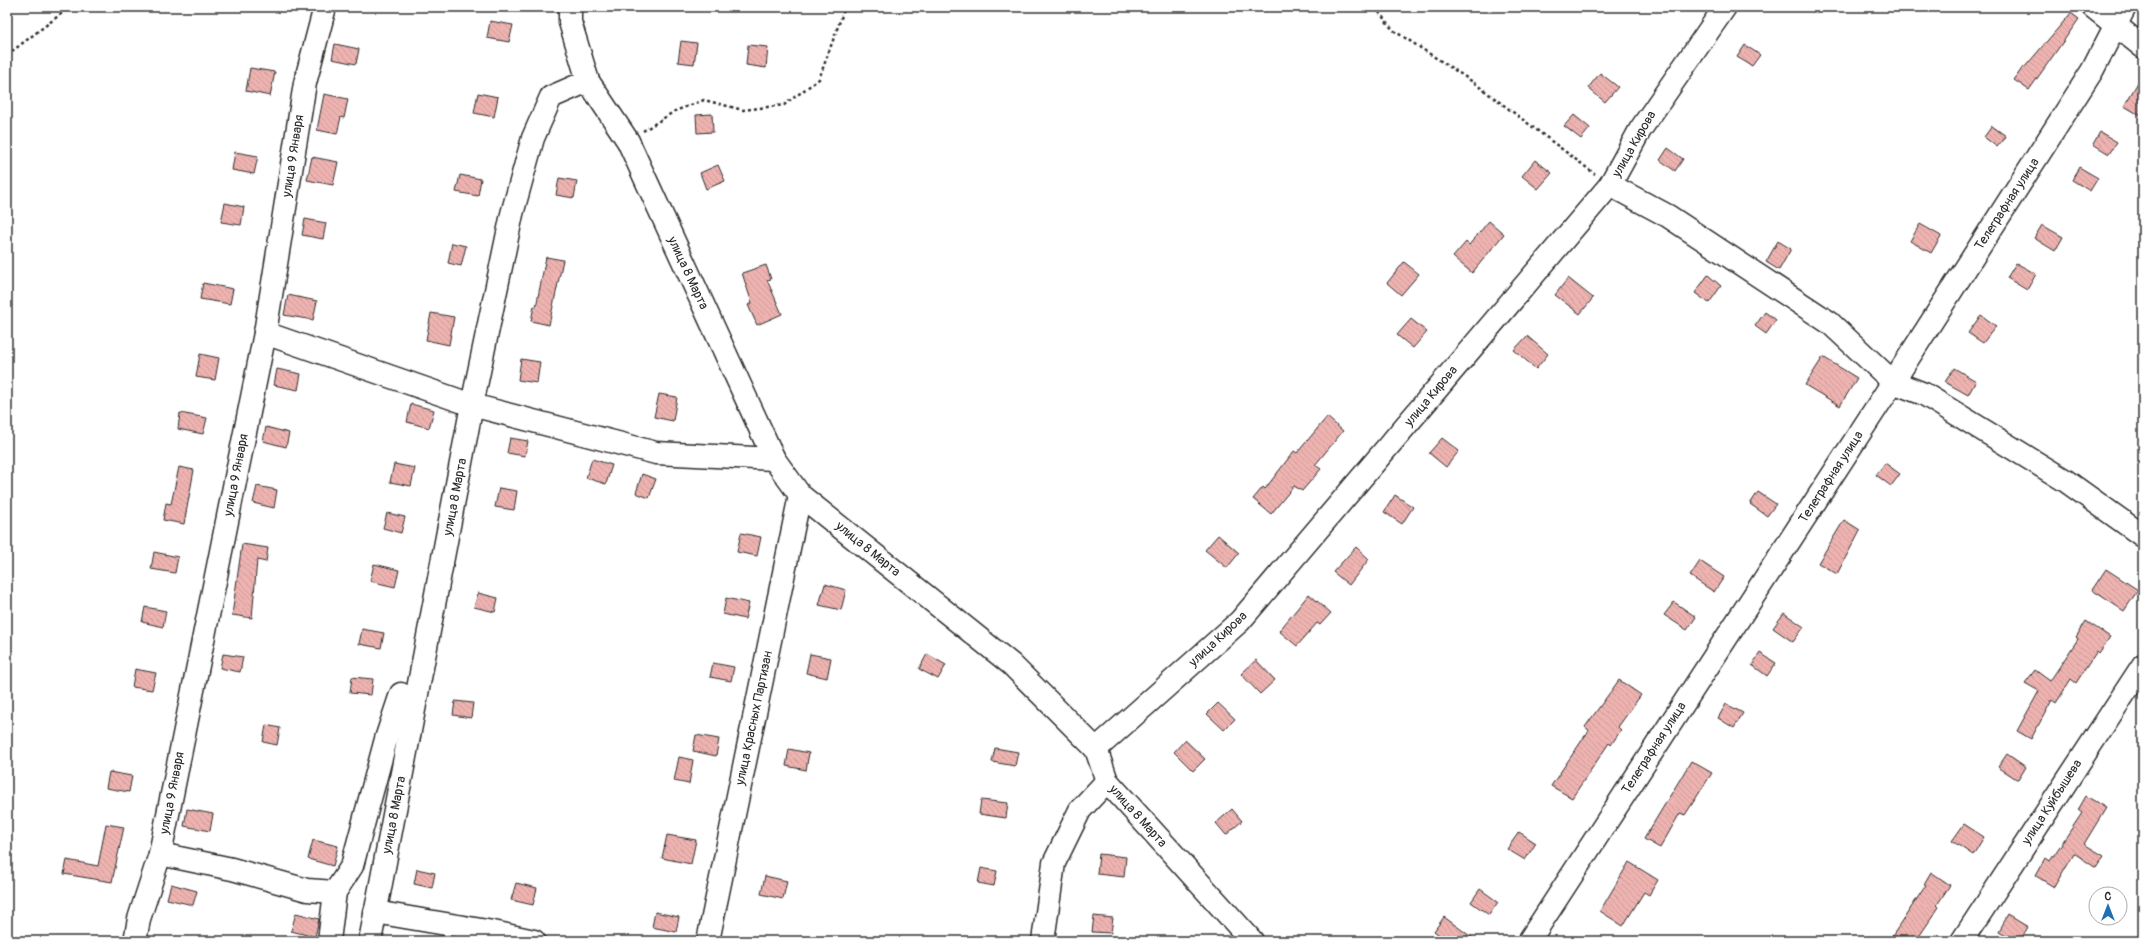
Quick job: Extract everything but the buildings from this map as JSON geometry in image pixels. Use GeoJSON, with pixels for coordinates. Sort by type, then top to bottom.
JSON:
{"type":"FeatureCollection","features":[{"type":"Feature","properties":{"kind":"street","name":"улица 9 Января"},"geometry":{"type":"LineString","coordinates":[[135,941],[138,919],[160,854],[265,333],[305,83],[325,7]]}},
{"type":"Feature","properties":{"kind":"street","name":"улица 8 Марта"},"geometry":{"type":"LineString","coordinates":[[570,7],[570,22],[588,81],[628,141],[774,459],[800,495],[1011,664],[1096,749],[1107,781],[1252,941]]}},
{"type":"Feature","properties":{"kind":"street","name":"улица Кирова"},"geometry":{"type":"LineString","coordinates":[[1096,749],[1240,621],[1610,185],[1640,130],[1725,7]]}},
{"type":"Feature","properties":{"kind":"street"},"geometry":{"type":"LineString","coordinates":[[2093,7],[2120,15],[2143,47]]}},
{"type":"Feature","properties":{"kind":"street","name":"Телеграфная улица"},"geometry":{"type":"LineString","coordinates":[[1529,941],[1893,382],[2092,71],[2120,15]]}},
{"type":"Feature","properties":{"kind":"street","name":"улица 8 Марта"},"geometry":{"type":"LineString","coordinates":[[370,941],[472,405],[512,214],[533,138],[551,97],[588,81]]}},
{"type":"Feature","properties":{"kind":"street"},"geometry":{"type":"LineString","coordinates":[[1610,185],[1668,216],[1830,323],[1893,382],[1924,394],[2059,477],[2143,536]]}},
{"type":"Feature","properties":{"kind":"street"},"geometry":{"type":"LineString","coordinates":[[265,333],[472,405],[656,453],[774,459]]}},
{"type":"Feature","properties":{"kind":"street","name":"улица Красных Партизан"},"geometry":{"type":"LineString","coordinates":[[708,941],[800,495]]}},
{"type":"Feature","properties":{"kind":"street"},"geometry":{"type":"LineString","coordinates":[[329,941],[335,892],[352,866],[386,739],[401,694],[420,613],[440,577]]}},
{"type":"Feature","properties":{"kind":"street","name":"улица Куйбышева"},"geometry":{"type":"LineString","coordinates":[[1962,941],[2143,665]]}},
{"type":"Feature","properties":{"kind":"street"},"geometry":{"type":"LineString","coordinates":[[401,694],[402,773]]}},
{"type":"Feature","properties":{"kind":"street"},"geometry":{"type":"LineString","coordinates":[[1043,941],[1054,864],[1080,810],[1107,781]]}},
{"type":"Feature","properties":{"kind":"street"},"geometry":{"type":"LineString","coordinates":[[160,854],[232,869],[307,890],[335,892]]}},
{"type":"Feature","properties":{"kind":"street"},"geometry":{"type":"LineString","coordinates":[[375,912],[493,932],[534,941]]}},
{"type":"Feature","properties":{"kind":"path"},"geometry":{"type":"LineString","coordinates":[[7,56],[70,7]]}},
{"type":"Feature","properties":{"kind":"path"},"geometry":{"type":"LineString","coordinates":[[628,141],[675,111],[704,100],[743,110],[784,105],[818,79],[845,7]]}},
{"type":"Feature","properties":{"kind":"path"},"geometry":{"type":"LineString","coordinates":[[1375,7],[1392,30],[1473,82],[1610,185]]}}]}
